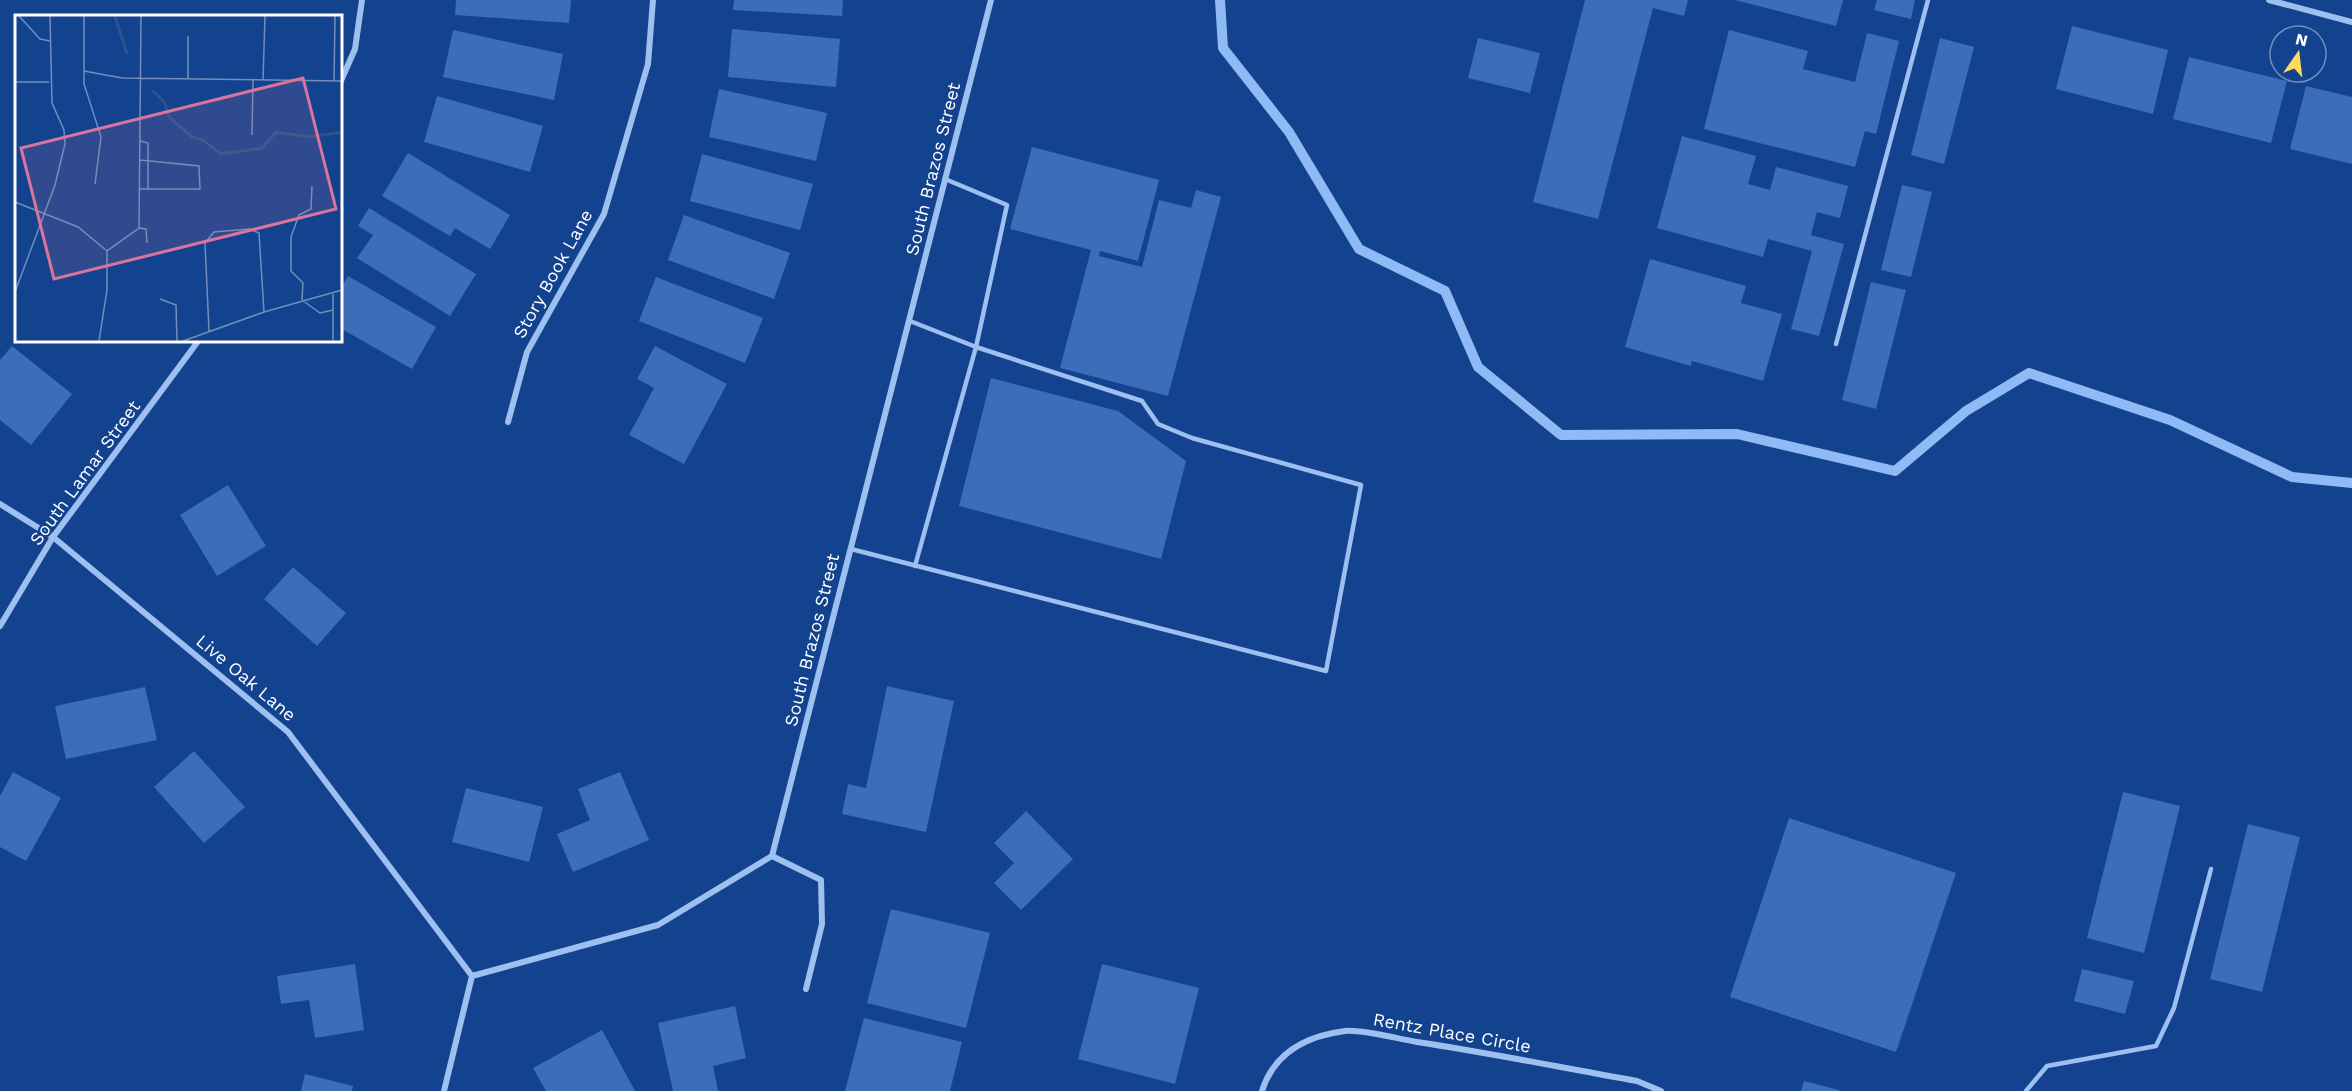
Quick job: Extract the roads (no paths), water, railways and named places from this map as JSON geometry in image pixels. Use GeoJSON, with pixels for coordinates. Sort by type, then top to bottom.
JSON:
{"type":"FeatureCollection","features":[{"type":"Feature","properties":{"kind":"street"},"geometry":{"type":"LineString","coordinates":[[342,78],[355,49],[362,0]]}},
{"type":"Feature","properties":{"kind":"street","name":"Story Book Lane"},"geometry":{"type":"LineString","coordinates":[[508,422],[527,352],[604,214],[648,64],[653,0]]}},
{"type":"Feature","properties":{"kind":"street","name":"South Brazos Street"},"geometry":{"type":"LineString","coordinates":[[772,856],[991,0]]}},
{"type":"Feature","properties":{"kind":"street"},"geometry":{"type":"LineString","coordinates":[[2269,0],[2352,22]]}},
{"type":"Feature","properties":{"kind":"street","name":"South Lamar Street"},"geometry":{"type":"LineString","coordinates":[[0,626],[53,537],[198,342]]}},
{"type":"Feature","properties":{"kind":"street","name":"Live Oak Lane"},"geometry":{"type":"LineString","coordinates":[[0,504],[53,537],[288,732],[472,976]]}},
{"type":"Feature","properties":{"kind":"street"},"geometry":{"type":"LineString","coordinates":[[444,1091],[472,976],[658,925],[772,856],[821,880],[822,924],[806,989]]}},
{"type":"Feature","properties":{"kind":"street","name":"Rentz Place Circle"},"geometry":{"type":"LineString","coordinates":[[1262,1091],[1267,1076],[1283,1054],[1314,1039],[1348,1030],[1637,1081],[1661,1091]]}},
{"type":"Feature","properties":{"kind":"lane"},"geometry":{"type":"LineString","coordinates":[[1836,344],[1928,0]]}},
{"type":"Feature","properties":{"kind":"lane"},"geometry":{"type":"LineString","coordinates":[[915,566],[976,347],[1007,205],[945,179]]}},
{"type":"Feature","properties":{"kind":"lane"},"geometry":{"type":"LineString","coordinates":[[851,549],[1326,671],[1361,485],[1192,438],[1158,424],[1142,401],[976,347],[910,321]]}},
{"type":"Feature","properties":{"kind":"lane"},"geometry":{"type":"LineString","coordinates":[[2026,1091],[2047,1066],[2156,1046],[2174,1008],[2211,869]]}},
{"type":"Feature","properties":{"kind":"waterway"},"geometry":{"type":"LineString","coordinates":[[1220,0],[1223,48],[1289,132],[1359,249],[1445,291],[1478,367],[1561,435],[1737,434],[1895,471],[1966,411],[2029,373],[2170,420],[2292,477],[2352,483]]}}]}
